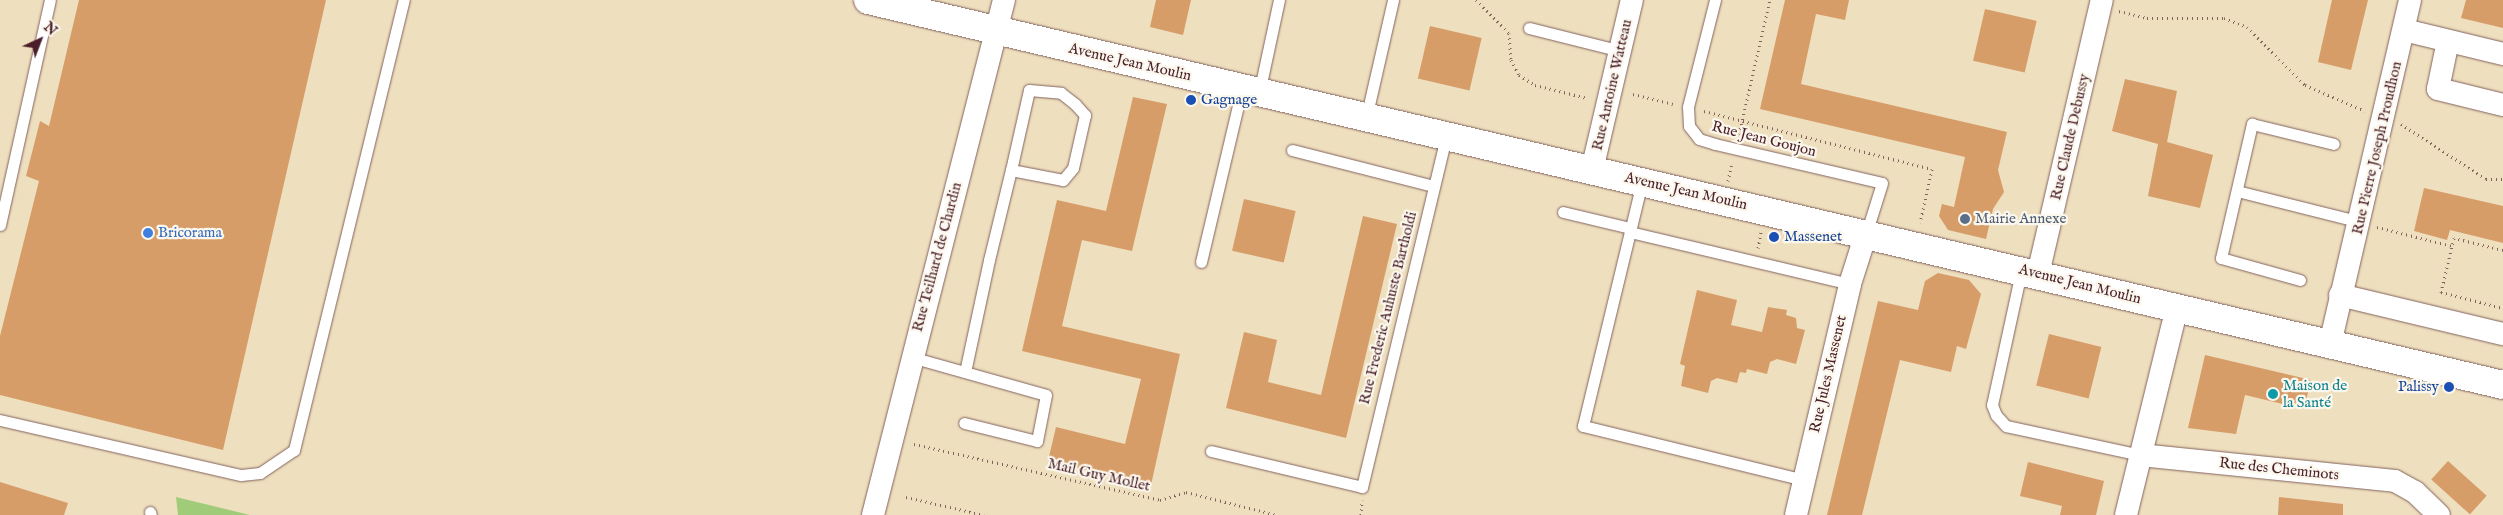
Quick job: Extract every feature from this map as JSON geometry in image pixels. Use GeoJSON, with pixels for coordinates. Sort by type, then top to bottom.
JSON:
{"type":"FeatureCollection","features":[{"type":"Feature","properties":{"kind":"street","name":"Avenue Jean Moulin"},"geometry":{"type":"LineString","coordinates":[[868,0],[1446,137],[1642,180],[2503,385]]}},
{"type":"Feature","properties":{"kind":"street","name":"Rue Teilhard de Chardin"},"geometry":{"type":"LineString","coordinates":[[873,515],[911,357],[1004,0]]}},
{"type":"Feature","properties":{"kind":"street","name":"Rue Antoine Watteau"},"geometry":{"type":"LineString","coordinates":[[1592,170],[1632,0]]}},
{"type":"Feature","properties":{"kind":"street","name":"Rue Pierre Joseph Proudhon"},"geometry":{"type":"LineString","coordinates":[[2330,344],[2340,294],[2368,224],[2384,116],[2410,0]]}},
{"type":"Feature","properties":{"kind":"street","name":"Rue Claude Debussy"},"geometry":{"type":"LineString","coordinates":[[2030,272],[2101,3]]}},
{"type":"Feature","properties":{"kind":"street"},"geometry":{"type":"LineString","coordinates":[[2404,30],[2503,54]]}},
{"type":"Feature","properties":{"kind":"street"},"geometry":{"type":"LineString","coordinates":[[2448,41],[2438,89],[2503,105]]}},
{"type":"Feature","properties":{"kind":"street","name":"Rue Jules Massenet"},"geometry":{"type":"LineString","coordinates":[[1796,515],[1850,284],[1866,234]]}},
{"type":"Feature","properties":{"kind":"street"},"geometry":{"type":"LineString","coordinates":[[2340,294],[2503,334]]}},
{"type":"Feature","properties":{"kind":"street"},"geometry":{"type":"LineString","coordinates":[[2126,515],[2177,308]]}},
{"type":"Feature","properties":{"kind":"street","name":"Rue des Cheminots"},"geometry":{"type":"LineString","coordinates":[[2140,455],[2395,482],[2415,492],[2439,515]]}},
{"type":"Feature","properties":{"kind":"lane"},"geometry":{"type":"LineString","coordinates":[[0,225],[50,0]]}},
{"type":"Feature","properties":{"kind":"lane"},"geometry":{"type":"LineString","coordinates":[[0,420],[241,475],[260,473],[294,450],[404,0]]}},
{"type":"Feature","properties":{"kind":"lane"},"geometry":{"type":"LineString","coordinates":[[1201,262],[1250,91],[1279,0]]}},
{"type":"Feature","properties":{"kind":"lane"},"geometry":{"type":"LineString","coordinates":[[1366,118],[1393,0]]}},
{"type":"Feature","properties":{"kind":"lane","name":"Rue Jean Goujon"},"geometry":{"type":"LineString","coordinates":[[1715,0],[1688,108],[1689,126],[1699,139],[1735,149],[1882,182],[1866,234]]}},
{"type":"Feature","properties":{"kind":"lane"},"geometry":{"type":"LineString","coordinates":[[1530,28],[1621,51]]}},
{"type":"Feature","properties":{"kind":"lane"},"geometry":{"type":"LineString","coordinates":[[965,372],[1029,90],[1061,93],[1075,104],[1084,115],[1073,168],[1063,180],[1011,170]]}},
{"type":"Feature","properties":{"kind":"lane"},"geometry":{"type":"LineString","coordinates":[[2300,280],[2221,258],[2252,124],[2334,144]]}},
{"type":"Feature","properties":{"kind":"lane","name":"Rue Frederic Auhuste Bartholdi"},"geometry":{"type":"LineString","coordinates":[[1210,451],[1362,487],[1446,137]]}},
{"type":"Feature","properties":{"kind":"lane"},"geometry":{"type":"LineString","coordinates":[[1292,150],[1434,186]]}},
{"type":"Feature","properties":{"kind":"lane"},"geometry":{"type":"LineString","coordinates":[[1642,180],[1583,426],[1804,480]]}},
{"type":"Feature","properties":{"kind":"lane"},"geometry":{"type":"LineString","coordinates":[[2237,191],[2368,224]]}},
{"type":"Feature","properties":{"kind":"lane"},"geometry":{"type":"LineString","coordinates":[[1563,212],[1755,262],[1850,284]]}},
{"type":"Feature","properties":{"kind":"lane"},"geometry":{"type":"LineString","coordinates":[[2030,272],[1992,405],[1996,415],[2006,426],[2140,455]]}},
{"type":"Feature","properties":{"kind":"lane"},"geometry":{"type":"LineString","coordinates":[[911,357],[1046,395],[1037,441],[964,423]]}},
{"type":"Feature","properties":{"kind":"path"},"geometry":{"type":"LineString","coordinates":[[1476,0],[1509,33],[1511,60],[1519,76],[1535,85],[1608,104]]}},
{"type":"Feature","properties":{"kind":"path"},"geometry":{"type":"LineString","coordinates":[[1727,184],[1770,0]]}},
{"type":"Feature","properties":{"kind":"path"},"geometry":{"type":"LineString","coordinates":[[2101,3],[2147,18],[2224,18],[2247,27],[2305,85],[2335,101],[2384,116],[2486,179],[2503,179]]}},
{"type":"Feature","properties":{"kind":"path"},"geometry":{"type":"LineString","coordinates":[[1633,94],[1932,169],[1919,228]]}},
{"type":"Feature","properties":{"kind":"path"},"geometry":{"type":"LineString","coordinates":[[2368,224],[2452,246]]}},
{"type":"Feature","properties":{"kind":"path"},"geometry":{"type":"LineString","coordinates":[[1755,262],[1762,227]]}},
{"type":"Feature","properties":{"kind":"path"},"geometry":{"type":"LineString","coordinates":[[2503,250],[2454,238],[2441,292],[2503,308]]}},
{"type":"Feature","properties":{"kind":"path","name":"Mail Guy Mollet"},"geometry":{"type":"LineString","coordinates":[[914,444],[1160,500],[1186,492],[1277,515]]}},
{"type":"Feature","properties":{"kind":"path"},"geometry":{"type":"LineString","coordinates":[[906,497],[984,515]]}},
{"type":"Feature","properties":{"kind":"green space"},"geometry":{"type":"Polygon","coordinates":[[[176,497],[250,515],[178,515],[176,497]]]}},
{"type":"Feature","properties":{"kind":"building","name":"Bricorama"},"geometry":{"type":"Polygon","coordinates":[[[79,0],[326,0],[223,450],[0,395],[0,336],[39,181],[26,176],[40,121],[49,126],[79,0]]]}},
{"type":"Feature","properties":{"kind":"building"},"geometry":{"type":"Polygon","coordinates":[[[1156,0],[1191,0],[1183,35],[1150,27],[1156,0]]]}},
{"type":"Feature","properties":{"kind":"building"},"geometry":{"type":"Polygon","coordinates":[[[1785,0],[1849,0],[1845,20],[1816,14],[1801,84],[2007,132],[1998,170],[2004,192],[1993,209],[1986,239],[1948,230],[1939,216],[1942,204],[1954,207],[1965,157],[1760,109],[1785,0]]]}},
{"type":"Feature","properties":{"kind":"building"},"geometry":{"type":"Polygon","coordinates":[[[2332,0],[2368,0],[2351,70],[2318,62],[2332,0]]]}},
{"type":"Feature","properties":{"kind":"building"},"geometry":{"type":"Polygon","coordinates":[[[2466,0],[2503,0],[2503,28],[2461,18],[2466,0]]]}},
{"type":"Feature","properties":{"kind":"building"},"geometry":{"type":"Polygon","coordinates":[[[1985,9],[2037,21],[2025,73],[1973,61],[1985,9]]]}},
{"type":"Feature","properties":{"kind":"building"},"geometry":{"type":"Polygon","coordinates":[[[1430,26],[1482,38],[1469,91],[1418,79],[1430,26]]]}},
{"type":"Feature","properties":{"kind":"building"},"geometry":{"type":"Polygon","coordinates":[[[2125,79],[2177,91],[2167,142],[2213,155],[2200,208],[2148,196],[2158,144],[2112,131],[2125,79]]]}},
{"type":"Feature","properties":{"kind":"building"},"geometry":{"type":"Polygon","coordinates":[[[1133,97],[1167,104],[1132,251],[1082,240],[1062,326],[1180,354],[1151,485],[1048,461],[1056,427],[1125,444],[1141,379],[1022,351],[1057,200],[1106,211],[1133,97]]]}},
{"type":"Feature","properties":{"kind":"building"},"geometry":{"type":"Polygon","coordinates":[[[2424,188],[2503,206],[2503,243],[2450,230],[2447,240],[2414,231],[2424,188]]]}},
{"type":"Feature","properties":{"kind":"building"},"geometry":{"type":"Polygon","coordinates":[[[1244,199],[1296,211],[1284,263],[1232,251],[1244,199]]]}},
{"type":"Feature","properties":{"kind":"building"},"geometry":{"type":"Polygon","coordinates":[[[1363,216],[1397,224],[1346,438],[1226,408],[1244,332],[1277,340],[1268,382],[1321,395],[1363,216]]]}},
{"type":"Feature","properties":{"kind":"building"},"geometry":{"type":"Polygon","coordinates":[[[1938,273],[1969,280],[1981,294],[1966,349],[1957,346],[1951,372],[1900,360],[1862,515],[1827,515],[1878,301],[1918,310],[1925,281],[1938,273]]]}},
{"type":"Feature","properties":{"kind":"building"},"geometry":{"type":"Polygon","coordinates":[[[1697,290],[1737,300],[1731,325],[1762,332],[1768,307],[1787,310],[1786,315],[1796,318],[1797,328],[1805,330],[1796,364],[1777,359],[1770,362],[1767,374],[1747,369],[1746,373],[1740,372],[1737,383],[1717,378],[1711,381],[1708,393],[1681,386],[1685,366],[1680,364],[1697,290]]]}},
{"type":"Feature","properties":{"kind":"building"},"geometry":{"type":"Polygon","coordinates":[[[2049,334],[2101,347],[2089,398],[2036,385],[2049,334]]]}},
{"type":"Feature","properties":{"kind":"building","name":"Maison de la Santé"},"geometry":{"type":"Polygon","coordinates":[[[2205,355],[2311,380],[2304,409],[2245,395],[2236,434],[2188,428],[2205,355]]]}},
{"type":"Feature","properties":{"kind":"building"},"geometry":{"type":"Polygon","coordinates":[[[2448,461],[2487,496],[2470,514],[2431,480],[2448,461]]]}},
{"type":"Feature","properties":{"kind":"building"},"geometry":{"type":"Polygon","coordinates":[[[2028,462],[2104,481],[2096,515],[2060,515],[2062,506],[2020,496],[2028,462]]]}},
{"type":"Feature","properties":{"kind":"building"},"geometry":{"type":"Polygon","coordinates":[[[0,482],[68,503],[64,515],[0,515],[0,482]]]}},
{"type":"Feature","properties":{"kind":"building"},"geometry":{"type":"Polygon","coordinates":[[[2279,497],[2343,504],[2343,515],[2278,515],[2279,497]]]}},
{"type":"Feature","properties":{"kind":"place","name":"Gagnage"},"geometry":{"type":"Point","coordinates":[1191,100]}},
{"type":"Feature","properties":{"kind":"place","name":"Mairie Annexe"},"geometry":{"type":"Point","coordinates":[1965,219]}},
{"type":"Feature","properties":{"kind":"place","name":"Bricorama"},"geometry":{"type":"Point","coordinates":[148,233]}},
{"type":"Feature","properties":{"kind":"place","name":"Massenet"},"geometry":{"type":"Point","coordinates":[1774,237]}},
{"type":"Feature","properties":{"kind":"place","name":"Palissy"},"geometry":{"type":"Point","coordinates":[2449,387]}},
{"type":"Feature","properties":{"kind":"place","name":"Maison de la Santé"},"geometry":{"type":"Point","coordinates":[2273,394]}}]}
